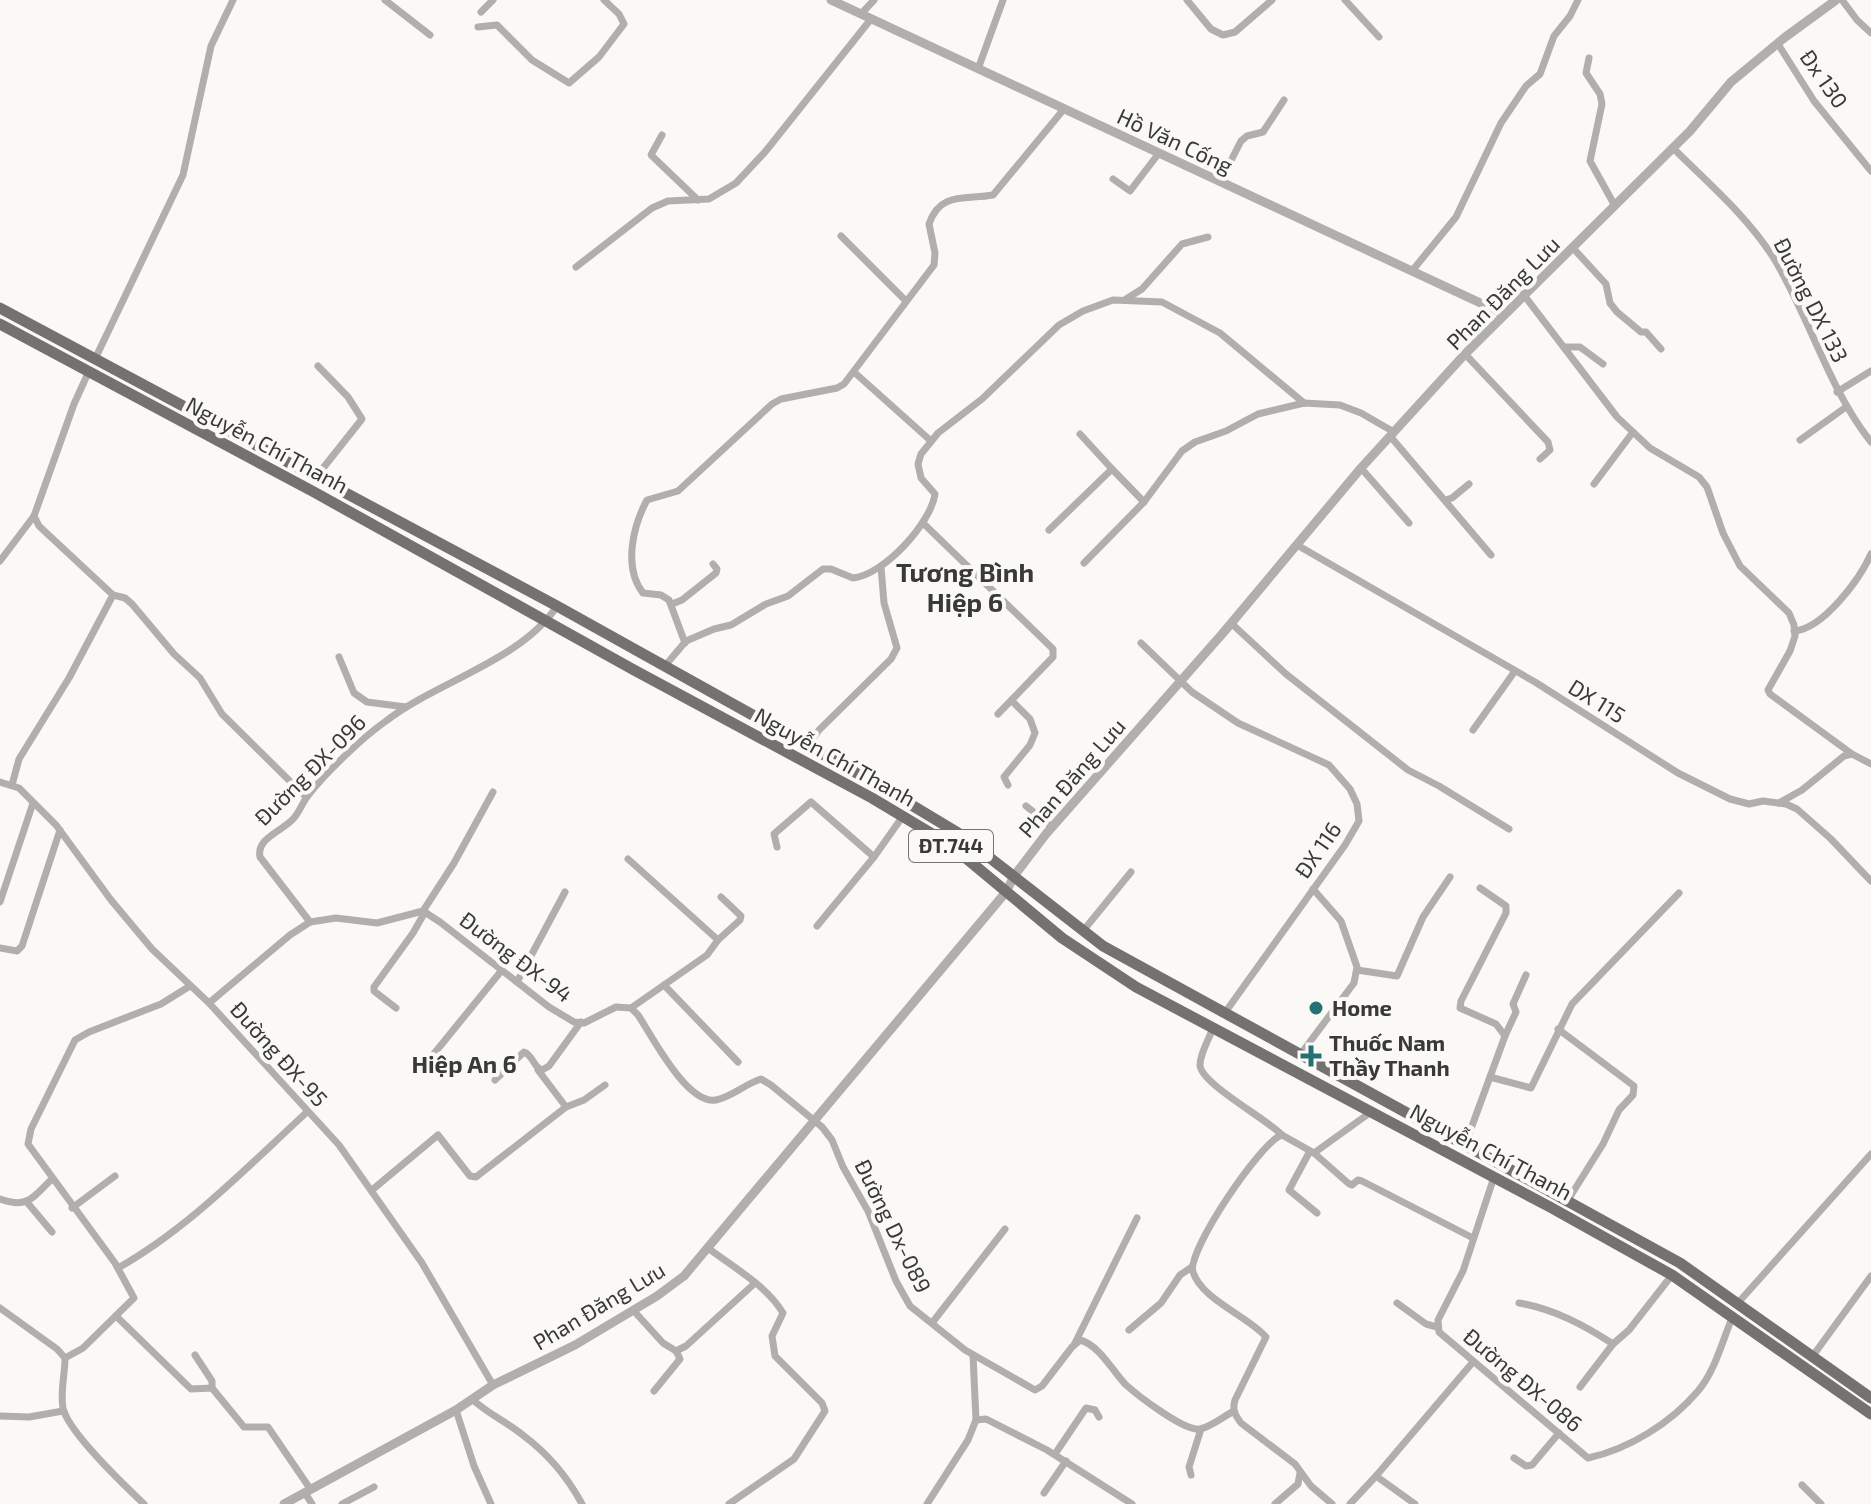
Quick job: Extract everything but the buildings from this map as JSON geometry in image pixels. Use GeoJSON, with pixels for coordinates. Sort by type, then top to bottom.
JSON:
{"type":"FeatureCollection","features":[{"type":"Feature","properties":{"kind":"main road","name":"Nguyễn Chí Thanh"},"geometry":{"type":"LineString","coordinates":[[0,308],[557,606],[808,745],[958,833],[1103,946],[1680,1263],[1870,1397]]}},
{"type":"Feature","properties":{"kind":"main road","name":"Nguyễn Chí Thanh"},"geometry":{"type":"LineString","coordinates":[[0,324],[314,492],[903,816],[949,844],[1092,960],[1136,987],[1372,1111],[1672,1275],[1871,1414]]}},
{"type":"Feature","properties":{"kind":"main road"},"geometry":{"type":"LineString","coordinates":[[89,371],[95,359]]}},
{"type":"Feature","properties":{"kind":"main road"},"geometry":{"type":"LineString","coordinates":[[800,759],[808,745]]}},
{"type":"Feature","properties":{"kind":"main road"},"geometry":{"type":"LineString","coordinates":[[1372,1111],[1379,1098]]}},
{"type":"Feature","properties":{"kind":"main road"},"geometry":{"type":"LineString","coordinates":[[1672,1275],[1680,1263]]}},
{"type":"Feature","properties":{"kind":"street"},"geometry":{"type":"LineString","coordinates":[[95,359],[183,175],[211,46],[233,0]]}},
{"type":"Feature","properties":{"kind":"street"},"geometry":{"type":"LineString","coordinates":[[385,0],[430,35]]}},
{"type":"Feature","properties":{"kind":"street"},"geometry":{"type":"LineString","coordinates":[[481,12],[493,0]]}},
{"type":"Feature","properties":{"kind":"street"},"geometry":{"type":"LineString","coordinates":[[478,27],[497,25],[532,60],[569,83],[599,57],[624,24],[619,14],[604,0]]}},
{"type":"Feature","properties":{"kind":"street","name":"Hồ Văn Cống"},"geometry":{"type":"LineString","coordinates":[[831,0],[1504,314]]}},
{"type":"Feature","properties":{"kind":"street"},"geometry":{"type":"LineString","coordinates":[[861,14],[874,0]]}},
{"type":"Feature","properties":{"kind":"street"},"geometry":{"type":"LineString","coordinates":[[978,69],[1003,0]]}},
{"type":"Feature","properties":{"kind":"street"},"geometry":{"type":"LineString","coordinates":[[1187,0],[1211,29],[1223,35],[1235,32],[1272,0]]}},
{"type":"Feature","properties":{"kind":"street"},"geometry":{"type":"LineString","coordinates":[[1345,0],[1379,37]]}},
{"type":"Feature","properties":{"kind":"street"},"geometry":{"type":"LineString","coordinates":[[1412,271],[1456,217],[1501,123],[1526,86],[1540,74],[1554,36],[1578,0]]}},
{"type":"Feature","properties":{"kind":"street"},"geometry":{"type":"LineString","coordinates":[[1834,1],[1871,33]]}},
{"type":"Feature","properties":{"kind":"street","name":"Phan Đăng Lưu"},"geometry":{"type":"LineString","coordinates":[[284,1504],[456,1410],[493,1385],[575,1345],[684,1276],[1006,892],[1014,876],[1052,827],[1231,623],[1361,468],[1465,354],[1673,148],[1731,82],[1834,1]]}},
{"type":"Feature","properties":{"kind":"street"},"geometry":{"type":"LineString","coordinates":[[576,267],[652,208],[668,201],[709,199],[746,173],[871,19]]}},
{"type":"Feature","properties":{"kind":"street","name":"Đx 130"},"geometry":{"type":"LineString","coordinates":[[1778,44],[1814,101],[1871,171]]}},
{"type":"Feature","properties":{"kind":"street"},"geometry":{"type":"LineString","coordinates":[[1589,58],[1586,73],[1600,94],[1602,104],[1590,161],[1615,206]]}},
{"type":"Feature","properties":{"kind":"street"},"geometry":{"type":"LineString","coordinates":[[1220,182],[1241,141],[1263,132],[1284,100]]}},
{"type":"Feature","properties":{"kind":"street"},"geometry":{"type":"LineString","coordinates":[[685,643],[672,604],[661,595],[643,593],[632,564],[631,550],[647,500],[678,491],[772,404],[781,399],[837,388],[854,372],[934,265],[935,253],[929,224],[936,210],[952,198],[993,195],[1064,109]]}},
{"type":"Feature","properties":{"kind":"street"},"geometry":{"type":"LineString","coordinates":[[662,135],[651,155],[698,200]]}},
{"type":"Feature","properties":{"kind":"street","name":"Đường DX 133"},"geometry":{"type":"LineString","coordinates":[[1673,148],[1758,237],[1773,258],[1837,392],[1871,442]]}},
{"type":"Feature","properties":{"kind":"street"},"geometry":{"type":"LineString","coordinates":[[1113,179],[1130,191],[1159,153]]}},
{"type":"Feature","properties":{"kind":"street"},"geometry":{"type":"LineString","coordinates":[[841,236],[905,300]]}},
{"type":"Feature","properties":{"kind":"street"},"geometry":{"type":"LineString","coordinates":[[1124,301],[1142,289],[1182,244],[1208,237]]}},
{"type":"Feature","properties":{"kind":"street"},"geometry":{"type":"LineString","coordinates":[[1573,248],[1606,284],[1610,303],[1617,312],[1641,332],[1646,332],[1661,349]]}},
{"type":"Feature","properties":{"kind":"street"},"geometry":{"type":"LineString","coordinates":[[1523,294],[1617,417],[1650,448],[1699,477],[1707,487],[1723,533],[1740,566],[1789,613],[1794,631],[1790,651],[1768,690],[1770,694],[1852,754],[1871,764]]}},
{"type":"Feature","properties":{"kind":"street"},"geometry":{"type":"LineString","coordinates":[[664,667],[685,643],[714,629],[731,625],[766,604],[788,596],[823,569],[859,578],[881,567],[934,507],[935,494],[921,478],[918,464],[931,441],[982,399],[1059,325],[1083,311],[1113,300],[1162,302],[1220,333],[1304,403],[1311,406],[1340,405],[1361,413],[1392,434],[1491,555]]}},
{"type":"Feature","properties":{"kind":"street"},"geometry":{"type":"LineString","coordinates":[[1564,347],[1580,347],[1603,364]]}},
{"type":"Feature","properties":{"kind":"street"},"geometry":{"type":"LineString","coordinates":[[1465,354],[1548,442],[1550,450],[1540,459]]}},
{"type":"Feature","properties":{"kind":"street"},"geometry":{"type":"LineString","coordinates":[[316,477],[343,440],[362,421],[356,407],[318,366]]}},
{"type":"Feature","properties":{"kind":"street"},"geometry":{"type":"LineString","coordinates":[[0,561],[34,516],[89,371]]}},
{"type":"Feature","properties":{"kind":"street"},"geometry":{"type":"LineString","coordinates":[[1837,392],[1871,371]]}},
{"type":"Feature","properties":{"kind":"street"},"geometry":{"type":"LineString","coordinates":[[854,372],[931,441]]}},
{"type":"Feature","properties":{"kind":"street"},"geometry":{"type":"LineString","coordinates":[[1084,563],[1144,502],[1176,458],[1195,442],[1226,431],[1258,414],[1304,403]]}},
{"type":"Feature","properties":{"kind":"street"},"geometry":{"type":"LineString","coordinates":[[1800,440],[1846,407]]}},
{"type":"Feature","properties":{"kind":"street"},"geometry":{"type":"LineString","coordinates":[[1594,484],[1633,432]]}},
{"type":"Feature","properties":{"kind":"street"},"geometry":{"type":"LineString","coordinates":[[1080,434],[1144,502]]}},
{"type":"Feature","properties":{"kind":"street"},"geometry":{"type":"LineString","coordinates":[[1361,468],[1409,523]]}},
{"type":"Feature","properties":{"kind":"street"},"geometry":{"type":"LineString","coordinates":[[1049,530],[1112,469]]}},
{"type":"Feature","properties":{"kind":"street"},"geometry":{"type":"LineString","coordinates":[[1445,500],[1469,484]]}},
{"type":"Feature","properties":{"kind":"street"},"geometry":{"type":"LineString","coordinates":[[34,516],[39,526],[113,595],[125,598],[132,604],[200,678],[222,714],[306,797]]}},
{"type":"Feature","properties":{"kind":"street"},"geometry":{"type":"LineString","coordinates":[[923,523],[1053,649],[1053,657],[998,714]]}},
{"type":"Feature","properties":{"kind":"street","name":"DX 115"},"geometry":{"type":"LineString","coordinates":[[1297,545],[1515,671],[1678,773],[1730,799],[1749,804],[1763,801],[1778,803],[1797,809],[1871,881]]}},
{"type":"Feature","properties":{"kind":"street"},"geometry":{"type":"LineString","coordinates":[[1794,631],[1805,630],[1838,601],[1859,579],[1871,554]]}},
{"type":"Feature","properties":{"kind":"street"},"geometry":{"type":"LineString","coordinates":[[672,604],[682,600],[716,573],[713,564]]}},
{"type":"Feature","properties":{"kind":"street"},"geometry":{"type":"LineString","coordinates":[[808,745],[819,730],[891,659],[897,648],[884,603],[881,567]]}},
{"type":"Feature","properties":{"kind":"street"},"geometry":{"type":"LineString","coordinates":[[12,785],[19,759],[69,678],[113,595]]}},
{"type":"Feature","properties":{"kind":"street"},"geometry":{"type":"LineString","coordinates":[[547,622],[557,606]]}},
{"type":"Feature","properties":{"kind":"street","name":"Đường ĐX-096"},"geometry":{"type":"LineString","coordinates":[[310,922],[260,857],[258,850],[262,844],[294,819],[306,797],[364,739],[406,707],[522,642],[547,622]]}},
{"type":"Feature","properties":{"kind":"street"},"geometry":{"type":"LineString","coordinates":[[1231,623],[1286,674],[1408,770],[1509,829]]}},
{"type":"Feature","properties":{"kind":"street","name":"ĐX 116"},"geometry":{"type":"LineString","coordinates":[[1141,643],[1180,682],[1238,723],[1329,765],[1350,789],[1357,804],[1359,821],[1224,1014]]}},
{"type":"Feature","properties":{"kind":"street"},"geometry":{"type":"LineString","coordinates":[[339,657],[354,693],[367,702],[406,707]]}},
{"type":"Feature","properties":{"kind":"street"},"geometry":{"type":"LineString","coordinates":[[1473,730],[1515,671]]}},
{"type":"Feature","properties":{"kind":"street"},"geometry":{"type":"LineString","coordinates":[[1008,785],[1004,777],[1030,745],[1035,733],[1030,719],[1012,701]]}},
{"type":"Feature","properties":{"kind":"street"},"geometry":{"type":"LineString","coordinates":[[1778,803],[1802,790],[1844,756],[1852,754]]}},
{"type":"Feature","properties":{"kind":"street","name":"Đường ĐX-95"},"geometry":{"type":"LineString","coordinates":[[0,782],[12,785],[60,830],[136,930],[209,1003],[339,1145],[422,1263],[493,1385]]}},
{"type":"Feature","properties":{"kind":"street"},"geometry":{"type":"LineString","coordinates":[[396,1008],[374,991],[374,987],[413,933],[493,792]]}},
{"type":"Feature","properties":{"kind":"street"},"geometry":{"type":"LineString","coordinates":[[777,847],[774,834],[811,802],[874,857]]}},
{"type":"Feature","properties":{"kind":"street"},"geometry":{"type":"LineString","coordinates":[[0,902],[33,803]]}},
{"type":"Feature","properties":{"kind":"street"},"geometry":{"type":"LineString","coordinates":[[1026,806],[1052,827]]}},
{"type":"Feature","properties":{"kind":"street"},"geometry":{"type":"LineString","coordinates":[[817,926],[874,857],[903,816]]}},
{"type":"Feature","properties":{"kind":"street"},"geometry":{"type":"LineString","coordinates":[[0,948],[17,951],[22,946],[60,830]]}},
{"type":"Feature","properties":{"kind":"street"},"geometry":{"type":"LineString","coordinates":[[628,859],[718,940]]}},
{"type":"Feature","properties":{"kind":"street"},"geometry":{"type":"LineString","coordinates":[[1083,931],[1131,872]]}},
{"type":"Feature","properties":{"kind":"street"},"geometry":{"type":"LineString","coordinates":[[1357,970],[1397,976],[1423,917],[1450,877]]}},
{"type":"Feature","properties":{"kind":"street"},"geometry":{"type":"LineString","coordinates":[[1480,888],[1506,906],[1506,913],[1460,1008],[1496,1024],[1505,1036]]}},
{"type":"Feature","properties":{"kind":"street"},"geometry":{"type":"LineString","coordinates":[[1299,1056],[1354,983],[1357,970],[1341,921],[1313,889]]}},
{"type":"Feature","properties":{"kind":"street"},"geometry":{"type":"LineString","coordinates":[[517,982],[565,892]]}},
{"type":"Feature","properties":{"kind":"street"},"geometry":{"type":"LineString","coordinates":[[1490,1077],[1531,1088],[1558,1029],[1577,997],[1679,893]]}},
{"type":"Feature","properties":{"kind":"street"},"geometry":{"type":"LineString","coordinates":[[721,897],[741,916],[707,955],[631,1008],[669,1065],[688,1087],[705,1100],[717,1100],[761,1079],[815,1121]]}},
{"type":"Feature","properties":{"kind":"street"},"geometry":{"type":"LineString","coordinates":[[209,1003],[310,922],[336,918],[377,923],[424,912]]}},
{"type":"Feature","properties":{"kind":"street","name":"Đường ĐX-94"},"geometry":{"type":"LineString","coordinates":[[424,912],[549,1007],[574,1022],[616,1007],[631,1008]]}},
{"type":"Feature","properties":{"kind":"street"},"geometry":{"type":"LineString","coordinates":[[423,1072],[424,1066],[502,970]]}},
{"type":"Feature","properties":{"kind":"street"},"geometry":{"type":"LineString","coordinates":[[1465,1145],[1516,1012],[1513,1004],[1526,975]]}},
{"type":"Feature","properties":{"kind":"street"},"geometry":{"type":"LineString","coordinates":[[664,985],[738,1062]]}},
{"type":"Feature","properties":{"kind":"street"},"geometry":{"type":"LineString","coordinates":[[65,1358],[83,1348],[134,1298],[118,1268],[72,1208],[28,1144],[28,1139],[75,1040],[161,1004],[190,986]]}},
{"type":"Feature","properties":{"kind":"street"},"geometry":{"type":"LineString","coordinates":[[537,1068],[542,1070],[549,1066],[581,1022]]}},
{"type":"Feature","properties":{"kind":"street"},"geometry":{"type":"LineString","coordinates":[[1213,1028],[1200,1062],[1204,1076],[1271,1123],[1282,1135],[1312,1152],[1348,1183],[1362,1181],[1473,1238]]}},
{"type":"Feature","properties":{"kind":"street"},"geometry":{"type":"LineString","coordinates":[[1558,1029],[1634,1086],[1633,1095],[1619,1110],[1603,1144],[1568,1200]]}},
{"type":"Feature","properties":{"kind":"street"},"geometry":{"type":"LineString","coordinates":[[495,1080],[524,1052],[528,1053],[566,1107]]}},
{"type":"Feature","properties":{"kind":"street"},"geometry":{"type":"LineString","coordinates":[[372,1190],[438,1135],[470,1176],[476,1177],[566,1107],[584,1100],[605,1085]]}},
{"type":"Feature","properties":{"kind":"street"},"geometry":{"type":"LineString","coordinates":[[1317,1213],[1289,1190],[1312,1152],[1372,1111]]}},
{"type":"Feature","properties":{"kind":"street"},"geometry":{"type":"LineString","coordinates":[[118,1268],[137,1258],[226,1188],[307,1112]]}},
{"type":"Feature","properties":{"kind":"street","name":"Đường Dx-089"},"geometry":{"type":"LineString","coordinates":[[815,1121],[832,1140],[868,1211],[905,1299],[916,1311],[973,1355],[1035,1390],[1042,1386],[1074,1345]]}},
{"type":"Feature","properties":{"kind":"street"},"geometry":{"type":"LineString","coordinates":[[1282,1135],[1272,1139],[1234,1188],[1198,1249],[1192,1267],[1203,1288],[1266,1337],[1235,1400],[1234,1411],[1241,1423],[1291,1461],[1332,1504]]}},
{"type":"Feature","properties":{"kind":"street"},"geometry":{"type":"LineString","coordinates":[[1737,1304],[1871,1154]]}},
{"type":"Feature","properties":{"kind":"street"},"geometry":{"type":"LineString","coordinates":[[72,1208],[115,1176]]}},
{"type":"Feature","properties":{"kind":"street","name":"Đường ĐX-086"},"geometry":{"type":"LineString","coordinates":[[1494,1177],[1460,1280],[1437,1327],[1473,1362],[1588,1458],[1636,1440],[1653,1430],[1699,1390],[1712,1368],[1732,1318]]}},
{"type":"Feature","properties":{"kind":"street"},"geometry":{"type":"LineString","coordinates":[[0,1199],[17,1205],[52,1179]]}},
{"type":"Feature","properties":{"kind":"street"},"geometry":{"type":"LineString","coordinates":[[26,1201],[52,1232]]}},
{"type":"Feature","properties":{"kind":"street"},"geometry":{"type":"LineString","coordinates":[[1074,1345],[1137,1218]]}},
{"type":"Feature","properties":{"kind":"street"},"geometry":{"type":"LineString","coordinates":[[932,1323],[1005,1229]]}},
{"type":"Feature","properties":{"kind":"street"},"geometry":{"type":"LineString","coordinates":[[708,1248],[765,1291],[783,1313],[772,1336],[775,1356],[822,1403],[825,1411],[794,1459],[729,1504]]}},
{"type":"Feature","properties":{"kind":"street"},"geometry":{"type":"LineString","coordinates":[[1129,1330],[1161,1303],[1180,1275],[1192,1267]]}},
{"type":"Feature","properties":{"kind":"street"},"geometry":{"type":"LineString","coordinates":[[1580,1387],[1672,1275]]}},
{"type":"Feature","properties":{"kind":"street"},"geometry":{"type":"LineString","coordinates":[[1812,1357],[1871,1276]]}},
{"type":"Feature","properties":{"kind":"street"},"geometry":{"type":"LineString","coordinates":[[676,1351],[686,1346],[755,1283]]}},
{"type":"Feature","properties":{"kind":"street"},"geometry":{"type":"LineString","coordinates":[[1397,1303],[1426,1324],[1437,1327]]}},
{"type":"Feature","properties":{"kind":"street"},"geometry":{"type":"LineString","coordinates":[[1519,1303],[1537,1306],[1573,1320],[1613,1344]]}},
{"type":"Feature","properties":{"kind":"street"},"geometry":{"type":"LineString","coordinates":[[0,1308],[65,1358],[63,1411],[116,1477],[144,1504]]}},
{"type":"Feature","properties":{"kind":"street"},"geometry":{"type":"LineString","coordinates":[[633,1310],[663,1343],[676,1351],[680,1359],[654,1391]]}},
{"type":"Feature","properties":{"kind":"street"},"geometry":{"type":"LineString","coordinates":[[116,1316],[191,1389],[212,1388]]}},
{"type":"Feature","properties":{"kind":"street"},"geometry":{"type":"LineString","coordinates":[[1074,1345],[1080,1340],[1087,1342],[1126,1385],[1165,1414],[1193,1429],[1201,1429],[1234,1411]]}},
{"type":"Feature","properties":{"kind":"street"},"geometry":{"type":"LineString","coordinates":[[195,1355],[212,1381],[212,1388],[244,1427],[268,1427],[308,1491],[312,1504]]}},
{"type":"Feature","properties":{"kind":"street"},"geometry":{"type":"LineString","coordinates":[[927,1504],[968,1440],[976,1420],[973,1355]]}},
{"type":"Feature","properties":{"kind":"street"},"geometry":{"type":"LineString","coordinates":[[1350,1504],[1473,1362]]}},
{"type":"Feature","properties":{"kind":"street"},"geometry":{"type":"LineString","coordinates":[[472,1399],[524,1436],[556,1465],[582,1504]]}},
{"type":"Feature","properties":{"kind":"street"},"geometry":{"type":"LineString","coordinates":[[1055,1454],[1086,1408],[1095,1410],[1099,1417]]}},
{"type":"Feature","properties":{"kind":"street"},"geometry":{"type":"LineString","coordinates":[[456,1410],[474,1466],[491,1504]]}},
{"type":"Feature","properties":{"kind":"street"},"geometry":{"type":"LineString","coordinates":[[0,1416],[29,1417],[63,1411]]}},
{"type":"Feature","properties":{"kind":"street"},"geometry":{"type":"LineString","coordinates":[[976,1420],[986,1419],[1055,1454],[1132,1504]]}},
{"type":"Feature","properties":{"kind":"street"},"geometry":{"type":"LineString","coordinates":[[1191,1475],[1189,1467],[1201,1429]]}},
{"type":"Feature","properties":{"kind":"street"},"geometry":{"type":"LineString","coordinates":[[1514,1458],[1526,1466],[1532,1465],[1559,1433]]}},
{"type":"Feature","properties":{"kind":"street"},"geometry":{"type":"LineString","coordinates":[[1044,1493],[1066,1461]]}},
{"type":"Feature","properties":{"kind":"street"},"geometry":{"type":"LineString","coordinates":[[1275,1504],[1298,1484],[1300,1473]]}},
{"type":"Feature","properties":{"kind":"street"},"geometry":{"type":"LineString","coordinates":[[1376,1476],[1415,1504]]}},
{"type":"Feature","properties":{"kind":"street"},"geometry":{"type":"LineString","coordinates":[[1802,1485],[1821,1504]]}},
{"type":"Feature","properties":{"kind":"street"},"geometry":{"type":"LineString","coordinates":[[342,1504],[374,1487]]}},
{"type":"Feature","properties":{"kind":"place","name":"Home"},"geometry":{"type":"Point","coordinates":[1316,1008]}},
{"type":"Feature","properties":{"kind":"place","name":"Thuốc Nam Thầy Thanh"},"geometry":{"type":"Point","coordinates":[1311,1056]}},
{"type":"Feature","properties":{"kind":"district","name":"Tương Bình Hiệp 6"},"geometry":{"type":"Point","coordinates":[965,588]}},
{"type":"Feature","properties":{"kind":"district","name":"Hiệp An 6"},"geometry":{"type":"Point","coordinates":[464,1065]}}]}
